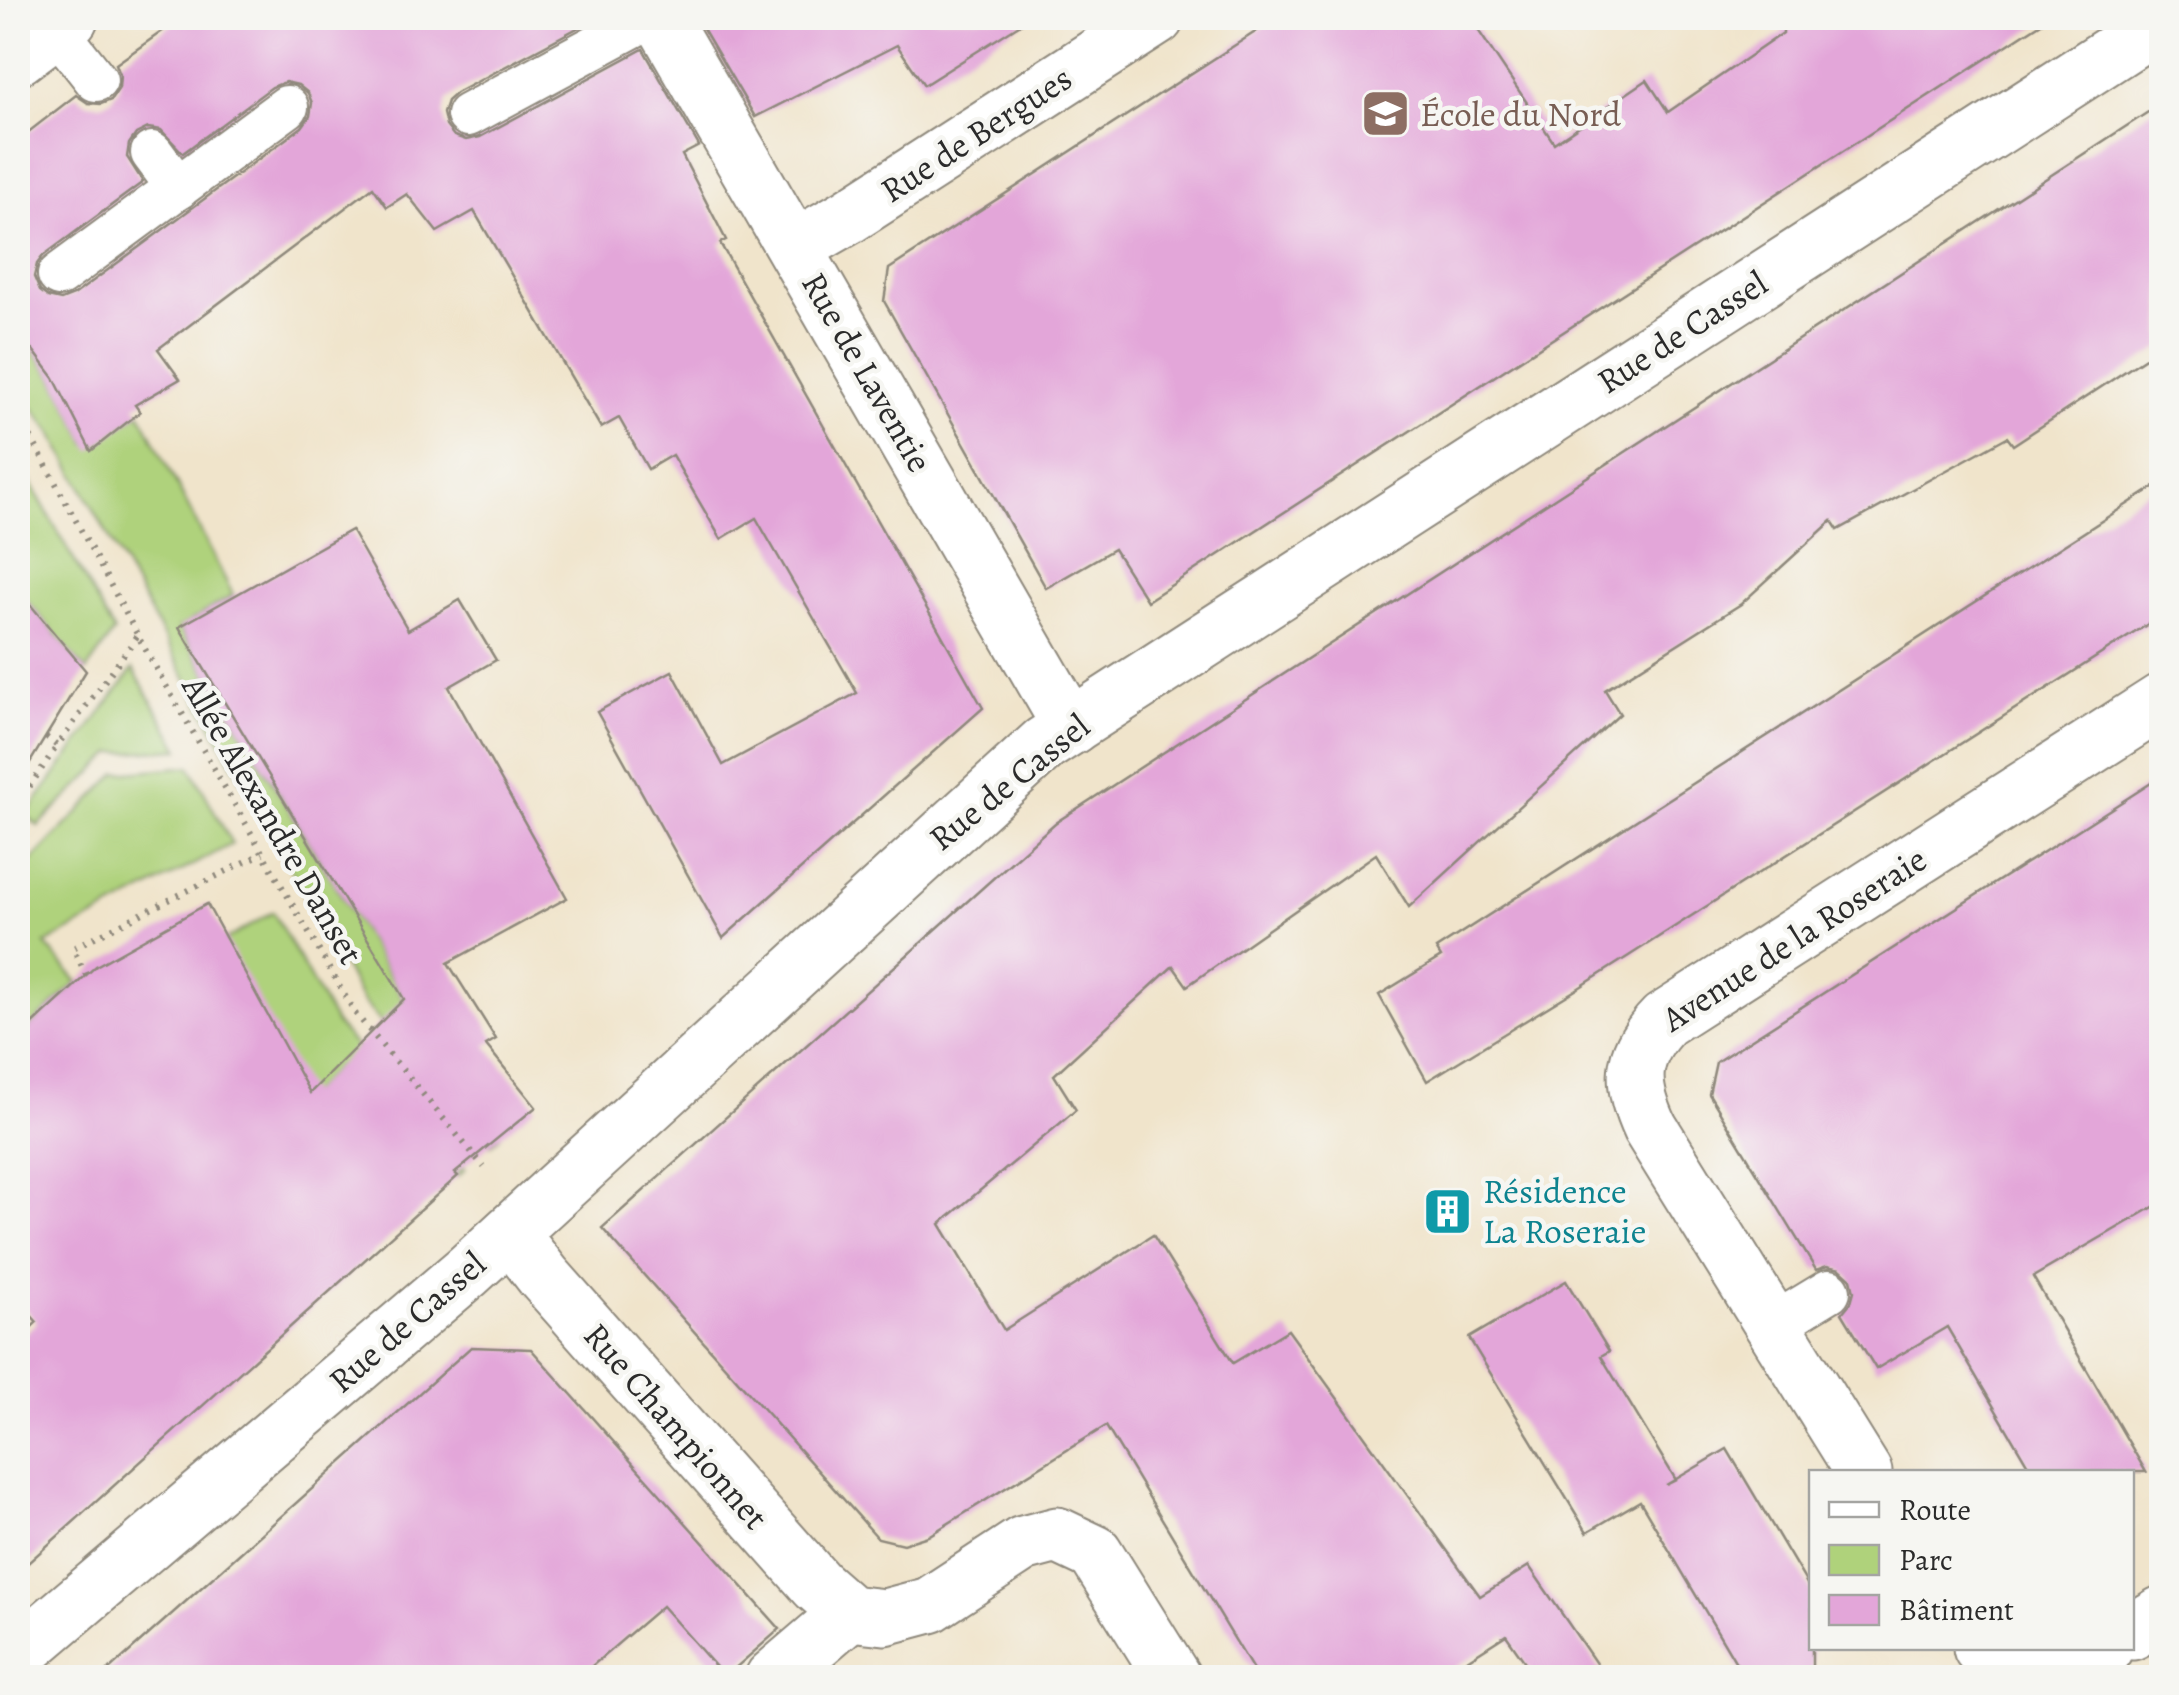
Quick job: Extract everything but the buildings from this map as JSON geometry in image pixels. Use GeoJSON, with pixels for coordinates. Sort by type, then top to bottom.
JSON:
{"type":"FeatureCollection","features":[{"type":"Feature","properties":{"kind":"street","name":"Rue de Laventie"},"geometry":{"type":"LineString","coordinates":[[662,18],[1071,727]]}},
{"type":"Feature","properties":{"kind":"street","name":"Rue de Bergues"},"geometry":{"type":"LineString","coordinates":[[795,247],[850,216],[1156,18]]}},
{"type":"Feature","properties":{"kind":"street","name":"Rue de Cassel"},"geometry":{"type":"LineString","coordinates":[[18,1654],[519,1225],[1044,744],[2162,21]]}},
{"type":"Feature","properties":{"kind":"street","name":"Avenue de la Roseraie"},"geometry":{"type":"LineString","coordinates":[[1863,1470],[1650,1128],[1634,1083],[1638,1060],[1648,1036],[1664,1020],[2162,701]]}},
{"type":"Feature","properties":{"kind":"street","name":"Rue Championnet"},"geometry":{"type":"LineString","coordinates":[[519,1225],[544,1277],[816,1585],[849,1613]]}},
{"type":"Feature","properties":{"kind":"street"},"geometry":{"type":"LineString","coordinates":[[772,1678],[849,1613],[886,1617],[930,1606],[1023,1544],[1057,1535],[1095,1552],[1173,1678]]}},
{"type":"Feature","properties":{"kind":"street"},"geometry":{"type":"LineString","coordinates":[[2134,1631],[2162,1614]]}},
{"type":"Feature","properties":{"kind":"street"},"geometry":{"type":"LineString","coordinates":[[1984,1650],[2010,1665],[2038,1668],[2070,1662],[2099,1650]]}},
{"type":"Feature","properties":{"kind":"lane"},"geometry":{"type":"LineString","coordinates":[[468,115],[648,18]]}},
{"type":"Feature","properties":{"kind":"lane"},"geometry":{"type":"LineString","coordinates":[[48,34],[96,80]]}},
{"type":"Feature","properties":{"kind":"lane"},"geometry":{"type":"LineString","coordinates":[[59,275],[288,108]]}},
{"type":"Feature","properties":{"kind":"lane"},"geometry":{"type":"LineString","coordinates":[[152,153],[178,188]]}},
{"type":"Feature","properties":{"kind":"lane"},"geometry":{"type":"LineString","coordinates":[[1772,1325],[1828,1291]]}},
{"type":"Feature","properties":{"kind":"path","name":"Allée Alexandre Danset"},"geometry":{"type":"LineString","coordinates":[[18,420],[32,438],[138,635],[356,1012],[454,1134],[519,1225]]}},
{"type":"Feature","properties":{"kind":"path"},"geometry":{"type":"LineString","coordinates":[[18,804],[138,635]]}},
{"type":"Feature","properties":{"kind":"path"},"geometry":{"type":"LineString","coordinates":[[46,737],[57,746]]}},
{"type":"Feature","properties":{"kind":"path"},"geometry":{"type":"LineString","coordinates":[[86,975],[73,948],[264,853]]}},
{"type":"Feature","properties":{"kind":"green space"},"geometry":{"type":"Polygon","coordinates":[[[18,330],[54,378],[90,448],[140,412],[233,595],[179,628],[441,1060],[500,1136],[491,1145],[363,1002],[51,431],[18,389],[18,330]]]}},
{"type":"Feature","properties":{"kind":"green space"},"geometry":{"type":"Polygon","coordinates":[[[18,460],[114,632],[86,671],[18,590],[18,460]]]}},
{"type":"Feature","properties":{"kind":"green space"},"geometry":{"type":"Polygon","coordinates":[[[133,669],[180,749],[113,753],[38,826],[26,815],[133,669]]]}},
{"type":"Feature","properties":{"kind":"green space"},"geometry":{"type":"Polygon","coordinates":[[[190,766],[232,844],[45,944],[78,982],[18,1038],[18,875],[117,773],[190,766]]]}},
{"type":"Feature","properties":{"kind":"green space"},"geometry":{"type":"Polygon","coordinates":[[[273,912],[335,1023],[465,1169],[458,1176],[338,1066],[284,1120],[226,940],[273,912]]]}},
{"type":"Feature","properties":{"kind":"place","name":"École du Nord"},"geometry":{"type":"Point","coordinates":[1385,114]}},
{"type":"Feature","properties":{"kind":"place","name":"Résidence La Roseraie"},"geometry":{"type":"Point","coordinates":[1448,1211]}}]}
